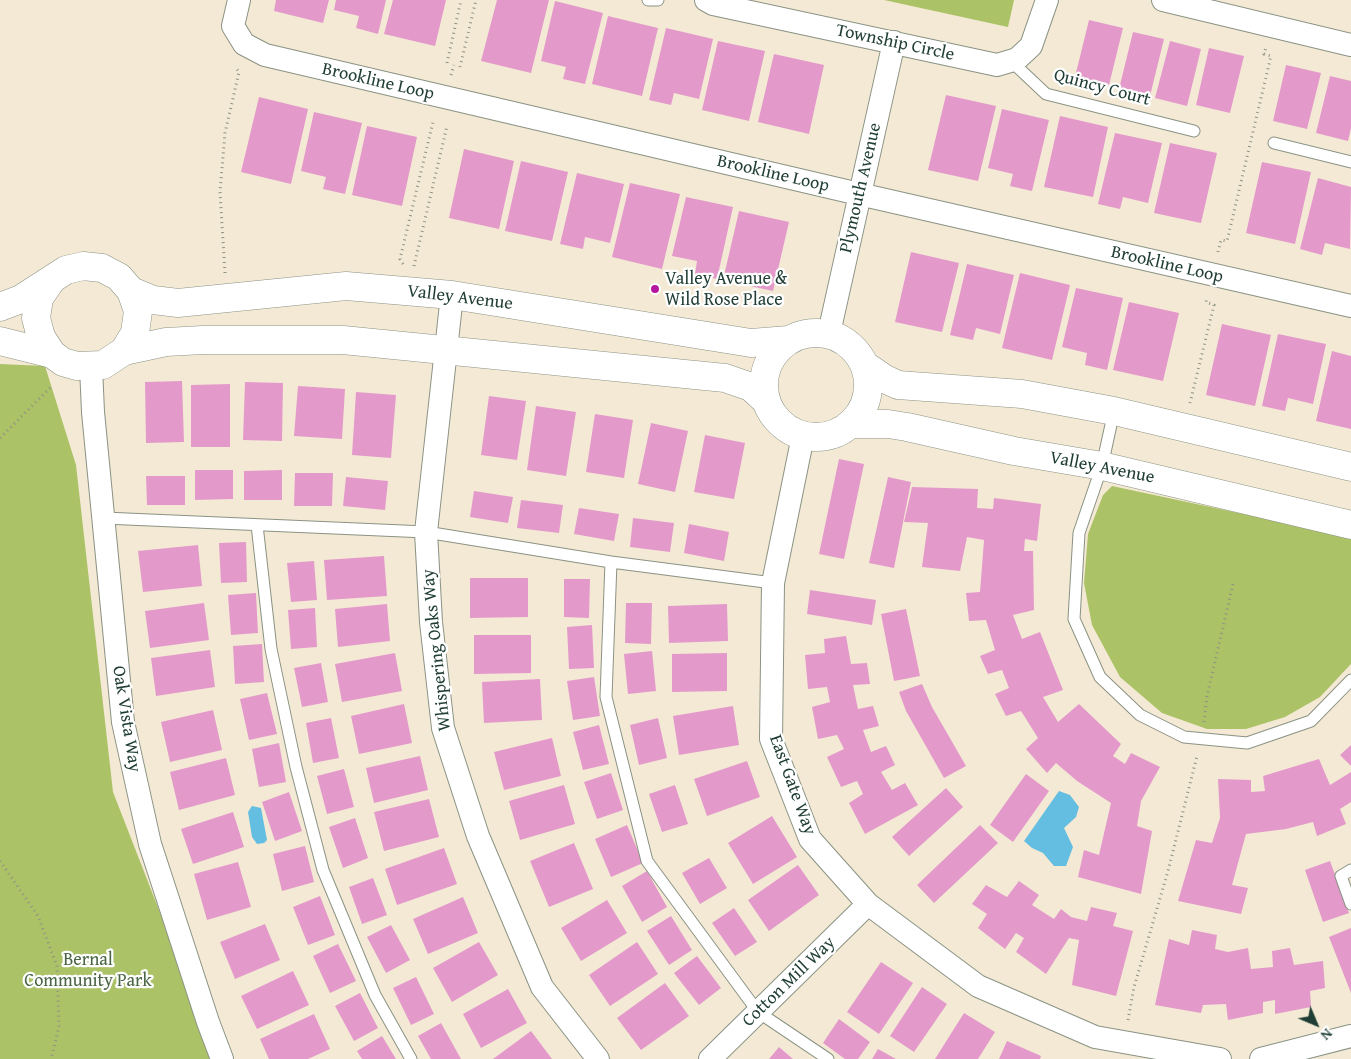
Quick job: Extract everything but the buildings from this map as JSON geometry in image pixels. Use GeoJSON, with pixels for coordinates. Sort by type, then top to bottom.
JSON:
{"type":"FeatureCollection","features":[{"type":"Feature","properties":{"kind":"street","name":"Brookline Loop"},"geometry":{"type":"LineString","coordinates":[[238,0],[233,26],[244,44],[265,55],[859,194],[1351,306]]}},
{"type":"Feature","properties":{"kind":"street","name":"Township Circle"},"geometry":{"type":"LineString","coordinates":[[706,0],[713,4],[997,65],[1011,62]]}},
{"type":"Feature","properties":{"kind":"street"},"geometry":{"type":"LineString","coordinates":[[1011,62],[1031,46],[1046,0]]}},
{"type":"Feature","properties":{"kind":"street"},"geometry":{"type":"LineString","coordinates":[[1163,0],[1351,45]]}},
{"type":"Feature","properties":{"kind":"street","name":"Plymouth Avenue"},"geometry":{"type":"LineString","coordinates":[[828,333],[894,42]]}},
{"type":"Feature","properties":{"kind":"street","name":"Valley Avenue"},"geometry":{"type":"LineString","coordinates":[[0,307],[21,299],[66,270],[84,266],[102,268],[119,277],[131,291],[166,303],[346,286],[452,295],[751,343],[789,340]]}},
{"type":"Feature","properties":{"kind":"street"},"geometry":{"type":"LineString","coordinates":[[50,282],[40,298],[36,318],[40,337],[52,354]]}},
{"type":"Feature","properties":{"kind":"street"},"geometry":{"type":"LineString","coordinates":[[0,341],[52,354],[70,364],[91,367],[109,362],[124,351],[135,333],[138,311],[131,291]]}},
{"type":"Feature","properties":{"kind":"street","name":"Whispering Oaks Way"},"geometry":{"type":"LineString","coordinates":[[452,295],[426,532],[431,622],[443,728],[478,836],[542,987],[598,1059]]}},
{"type":"Feature","properties":{"kind":"street"},"geometry":{"type":"LineString","coordinates":[[124,351],[166,342],[343,340],[725,378],[751,387],[765,400],[774,416],[786,428],[802,436],[820,437],[837,433],[852,424],[864,407],[869,387],[866,366],[857,351],[844,340],[828,333],[808,333],[789,340],[776,351],[767,366],[763,383],[765,400]]}},
{"type":"Feature","properties":{"kind":"street"},"geometry":{"type":"LineString","coordinates":[[866,366],[898,385],[1022,394],[1114,411],[1351,467]]}},
{"type":"Feature","properties":{"kind":"street","name":"Oak Vista Way"},"geometry":{"type":"LineString","coordinates":[[91,367],[123,722],[150,844],[208,1022],[222,1059]]}},
{"type":"Feature","properties":{"kind":"street","name":"Valley Avenue"},"geometry":{"type":"LineString","coordinates":[[852,424],[888,424],[1014,451],[1102,466],[1351,525]]}},
{"type":"Feature","properties":{"kind":"street","name":"East Gate Way"},"geometry":{"type":"LineString","coordinates":[[802,436],[774,583],[772,739],[810,839],[868,904],[978,986],[1096,1037],[1220,1059]]}},
{"type":"Feature","properties":{"kind":"street","name":"Cotton Mill Way"},"geometry":{"type":"LineString","coordinates":[[710,1059],[868,904]]}},
{"type":"Feature","properties":{"kind":"street"},"geometry":{"type":"LineString","coordinates":[[1261,1059],[1351,1036]]}},
{"type":"Feature","properties":{"kind":"lane"},"geometry":{"type":"LineString","coordinates":[[648,0],[658,0]]}},
{"type":"Feature","properties":{"kind":"lane","name":"Quincy Court"},"geometry":{"type":"LineString","coordinates":[[1011,62],[1046,94],[1194,131]]}},
{"type":"Feature","properties":{"kind":"lane"},"geometry":{"type":"LineString","coordinates":[[1274,143],[1351,162]]}},
{"type":"Feature","properties":{"kind":"lane"},"geometry":{"type":"LineString","coordinates":[[1114,411],[1102,466],[1079,533],[1074,619],[1100,677],[1140,715],[1184,737],[1246,743],[1311,721],[1351,680]]}},
{"type":"Feature","properties":{"kind":"lane"},"geometry":{"type":"LineString","coordinates":[[104,518],[426,532],[611,562],[774,583]]}},
{"type":"Feature","properties":{"kind":"lane"},"geometry":{"type":"LineString","coordinates":[[257,525],[271,649],[296,767],[323,870],[375,995],[411,1059]]}},
{"type":"Feature","properties":{"kind":"lane"},"geometry":{"type":"LineString","coordinates":[[611,562],[606,697],[647,862],[758,1012],[828,1059]]}},
{"type":"Feature","properties":{"kind":"lane"},"geometry":{"type":"LineString","coordinates":[[1351,870],[1341,876],[1351,904]]}},
{"type":"Feature","properties":{"kind":"path"},"geometry":{"type":"LineString","coordinates":[[447,62],[461,0]]}},
{"type":"Feature","properties":{"kind":"path"},"geometry":{"type":"LineString","coordinates":[[460,67],[476,0]]}},
{"type":"Feature","properties":{"kind":"path"},"geometry":{"type":"LineString","coordinates":[[1190,404],[1214,305],[1206,302],[1212,275],[1221,240],[1226,241],[1271,56],[1264,54],[1270,26]]}},
{"type":"Feature","properties":{"kind":"path"},"geometry":{"type":"LineString","coordinates":[[227,298],[220,192],[225,133],[239,72],[233,65]]}},
{"type":"Feature","properties":{"kind":"path"},"geometry":{"type":"LineString","coordinates":[[450,78],[454,65]]}},
{"type":"Feature","properties":{"kind":"path"},"geometry":{"type":"LineString","coordinates":[[404,266],[400,259],[433,122]]}},
{"type":"Feature","properties":{"kind":"path"},"geometry":{"type":"LineString","coordinates":[[414,267],[447,126]]}},
{"type":"Feature","properties":{"kind":"path"},"geometry":{"type":"LineString","coordinates":[[0,438],[55,384]]}},
{"type":"Feature","properties":{"kind":"path"},"geometry":{"type":"LineString","coordinates":[[1124,1042],[1134,987],[1168,871],[1202,739],[1207,696],[1233,584]]}},
{"type":"Feature","properties":{"kind":"path"},"geometry":{"type":"LineString","coordinates":[[0,860],[38,916],[57,966],[59,1027],[51,1059]]}},
{"type":"Feature","properties":{"kind":"green space"},"geometry":{"type":"Polygon","coordinates":[[[884,0],[1014,0],[1008,27],[884,0]]]}},
{"type":"Feature","properties":{"kind":"green space","name":"Bernal Community Park"},"geometry":{"type":"Polygon","coordinates":[[[0,364],[45,366],[76,465],[113,792],[217,1059],[0,1059],[0,364]]]}},
{"type":"Feature","properties":{"kind":"green space"},"geometry":{"type":"Polygon","coordinates":[[[1112,486],[1351,537],[1351,664],[1320,697],[1285,717],[1246,729],[1207,729],[1162,713],[1120,677],[1092,625],[1084,583],[1088,534],[1103,495],[1112,486]]]}},
{"type":"Feature","properties":{"kind":"water"},"geometry":{"type":"Polygon","coordinates":[[[1059,791],[1070,795],[1079,807],[1076,817],[1064,828],[1073,847],[1066,866],[1054,866],[1043,853],[1032,848],[1024,841],[1059,791]]]}},
{"type":"Feature","properties":{"kind":"water"},"geometry":{"type":"Polygon","coordinates":[[[252,806],[261,808],[267,840],[264,843],[257,844],[252,837],[248,812],[252,806]]]}},
{"type":"Feature","properties":{"kind":"place","name":"Valley Avenue & Wild Rose Place"},"geometry":{"type":"Point","coordinates":[655,289]}}]}
